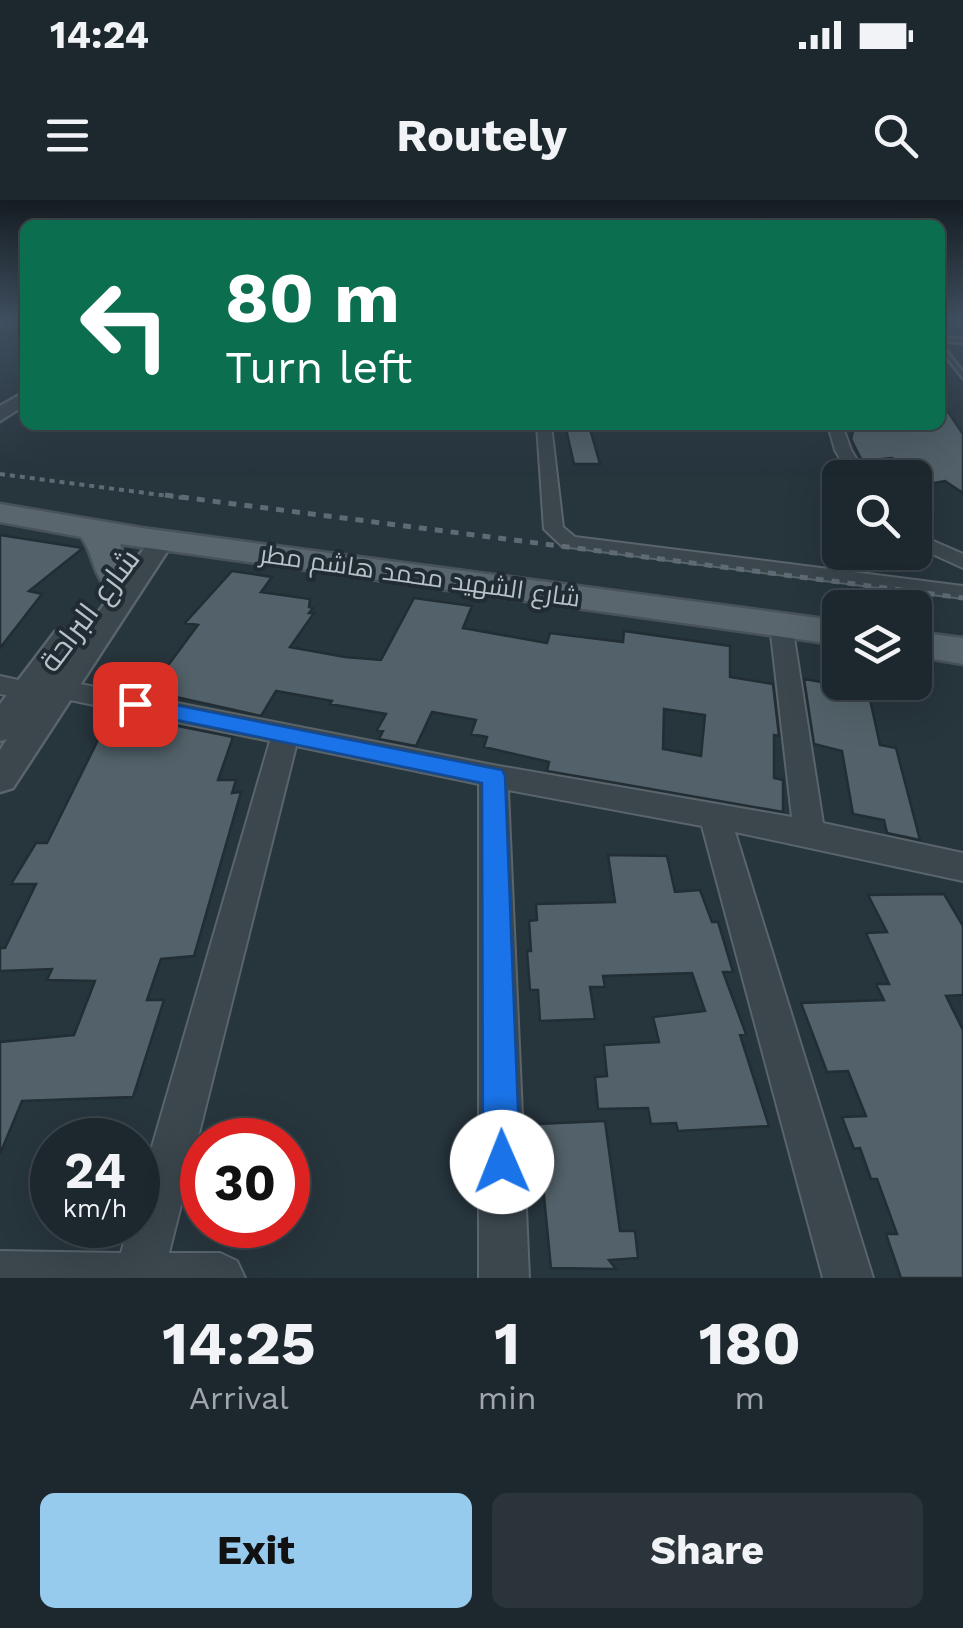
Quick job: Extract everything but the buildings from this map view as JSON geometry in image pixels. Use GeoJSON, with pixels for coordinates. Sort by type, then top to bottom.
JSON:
{"type":"FeatureCollection","features":[{"type":"Feature","properties":{"kind":"main road","name":"شارع الشهيد محمد هاشم مطر"},"geometry":{"type":"LineString","coordinates":[[0,502],[822,613]]}},
{"type":"Feature","properties":{"kind":"main road","name":"شارع الشهيد محمد هاشم مطر"},"geometry":{"type":"LineString","coordinates":[[0,513],[152,540],[822,631]]}},
{"type":"Feature","properties":{"kind":"main road"},"geometry":{"type":"LineString","coordinates":[[91,529],[126,574],[202,547]]}},
{"type":"Feature","properties":{"kind":"main road"},"geometry":{"type":"LineString","coordinates":[[932,628],[963,632]]}},
{"type":"Feature","properties":{"kind":"main road"},"geometry":{"type":"LineString","coordinates":[[932,646],[963,651]]}},
{"type":"Feature","properties":{"kind":"street"},"geometry":{"type":"LineString","coordinates":[[544,430],[554,528],[569,542],[963,592]]}},
{"type":"Feature","properties":{"kind":"street"},"geometry":{"type":"LineString","coordinates":[[836,430],[848,460]]}},
{"type":"Feature","properties":{"kind":"street","name":"شارع البراحة"},"geometry":{"type":"LineString","coordinates":[[0,729],[14,688],[126,574],[152,540]]}},
{"type":"Feature","properties":{"kind":"street"},"geometry":{"type":"LineString","coordinates":[[932,547],[963,562]]}},
{"type":"Feature","properties":{"kind":"street","name":"شارع البراحة"},"geometry":{"type":"LineString","coordinates":[[0,778],[60,688],[126,574]]}},
{"type":"Feature","properties":{"kind":"street"},"geometry":{"type":"LineString","coordinates":[[780,625],[810,832]]}},
{"type":"Feature","properties":{"kind":"street"},"geometry":{"type":"LineString","coordinates":[[60,688],[494,776],[810,832],[962,868]]}},
{"type":"Feature","properties":{"kind":"street"},"geometry":{"type":"LineString","coordinates":[[138,1277],[285,735]]}},
{"type":"Feature","properties":{"kind":"street"},"geometry":{"type":"LineString","coordinates":[[494,776],[504,1278]]}},
{"type":"Feature","properties":{"kind":"street"},"geometry":{"type":"LineString","coordinates":[[715,817],[848,1278]]}},
{"type":"Feature","properties":{"kind":"street"},"geometry":{"type":"LineString","coordinates":[[0,1276],[220,1278]]}},
{"type":"Feature","properties":{"kind":"railway"},"geometry":{"type":"LineString","coordinates":[[0,474],[184,498]]}},
{"type":"Feature","properties":{"kind":"railway"},"geometry":{"type":"LineString","coordinates":[[165,495],[963,598]]}},
{"type":"Feature","properties":{"kind":"route"},"geometry":{"type":"LineString","coordinates":[[135,704],[494,776],[502,1162]]}}]}
